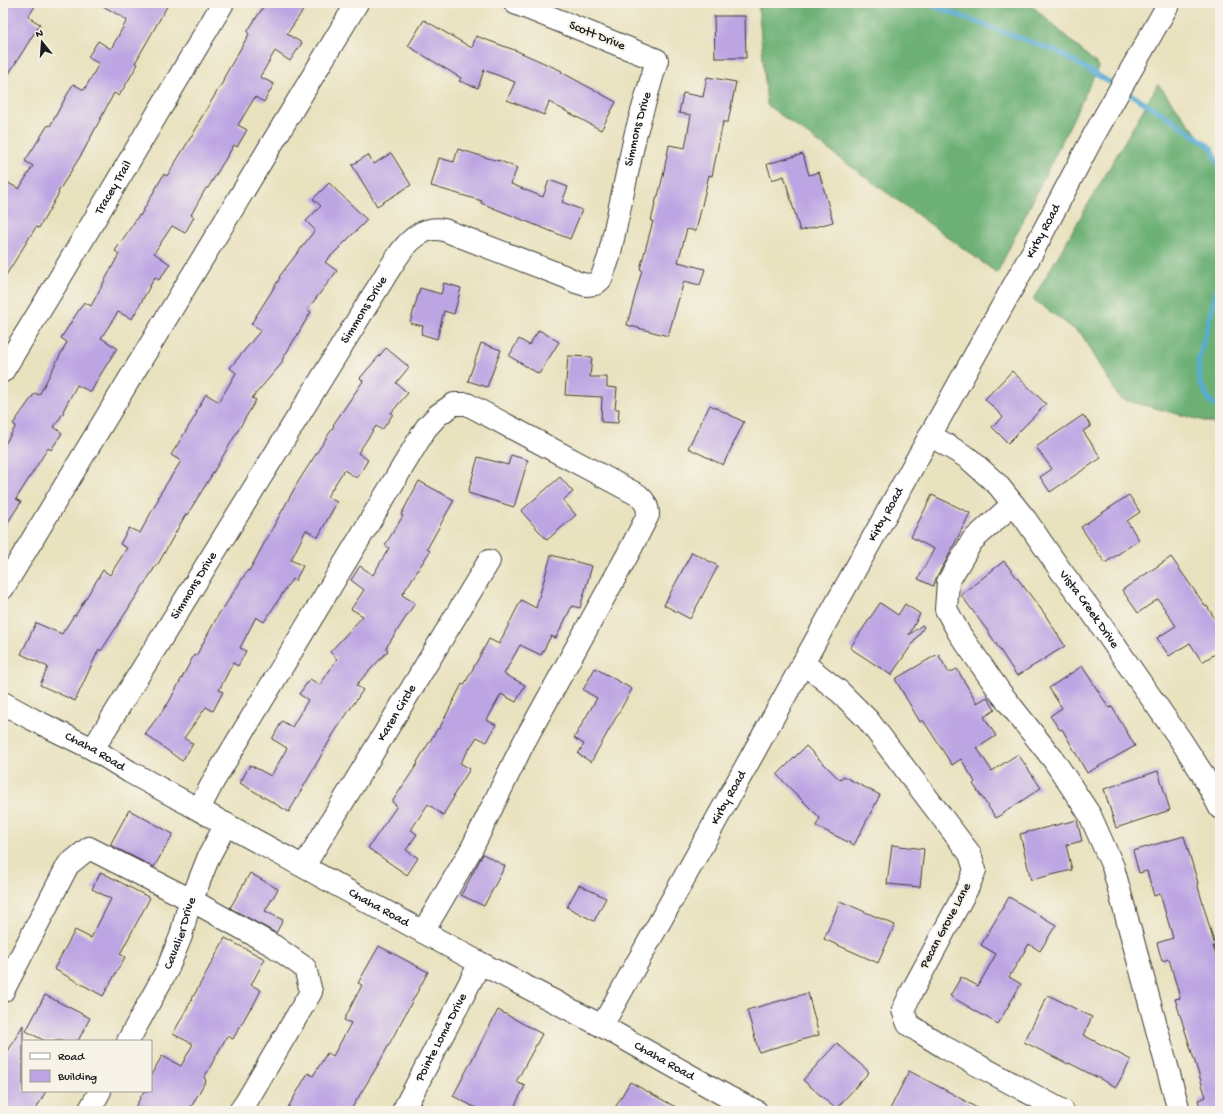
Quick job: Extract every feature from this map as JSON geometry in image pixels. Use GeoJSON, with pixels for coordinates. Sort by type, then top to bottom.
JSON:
{"type":"FeatureCollection","features":[{"type":"Feature","properties":{"kind":"street","name":"Tracey Trail"},"geometry":{"type":"LineString","coordinates":[[3,372],[223,3]]}},
{"type":"Feature","properties":{"kind":"street"},"geometry":{"type":"LineString","coordinates":[[3,588],[357,3]]}},
{"type":"Feature","properties":{"kind":"street","name":"Scott Drive"},"geometry":{"type":"LineString","coordinates":[[515,3],[657,60]]}},
{"type":"Feature","properties":{"kind":"street","name":"Kirby Road"},"geometry":{"type":"LineString","coordinates":[[602,1026],[1033,251],[1094,135],[1140,52],[1169,3]]}},
{"type":"Feature","properties":{"kind":"street","name":"Simmons Drive"},"geometry":{"type":"LineString","coordinates":[[93,749],[357,321],[398,256],[408,244],[418,235],[435,228],[444,230],[576,282],[586,285],[595,284],[601,279],[609,257],[636,132],[657,60]]}},
{"type":"Feature","properties":{"kind":"street"},"geometry":{"type":"LineString","coordinates":[[199,809],[214,780],[404,463],[426,428],[438,414],[454,404],[467,404],[638,494],[646,504],[648,515],[524,742],[472,848],[423,932]]}},
{"type":"Feature","properties":{"kind":"street","name":"Vista Creek Drive"},"geometry":{"type":"LineString","coordinates":[[930,435],[968,458],[998,485],[1026,520],[1180,739],[1202,773],[1220,808]]}},
{"type":"Feature","properties":{"kind":"street"},"geometry":{"type":"LineString","coordinates":[[1013,504],[972,541],[948,582],[946,609],[959,633],[1000,692],[1053,759],[1090,815],[1113,867],[1179,1111]]}},
{"type":"Feature","properties":{"kind":"street","name":"Karen Circle"},"geometry":{"type":"LineString","coordinates":[[304,866],[489,561]]}},
{"type":"Feature","properties":{"kind":"street","name":"Pecan Grove Lane"},"geometry":{"type":"LineString","coordinates":[[803,663],[840,692],[868,720],[970,854],[975,870],[968,887],[903,1010],[908,1024],[944,1047],[1063,1111]]}},
{"type":"Feature","properties":{"kind":"street","name":"Chaha Road"},"geometry":{"type":"LineString","coordinates":[[3,703],[93,749],[130,772],[480,963],[602,1026],[725,1104],[756,1111]]}},
{"type":"Feature","properties":{"kind":"street","name":"Cavalier Drive"},"geometry":{"type":"LineString","coordinates":[[129,1040],[167,970],[208,856],[226,824]]}},
{"type":"Feature","properties":{"kind":"street"},"geometry":{"type":"LineString","coordinates":[[3,991],[68,865],[89,848],[191,900],[274,946],[305,968],[311,992],[240,1111]]}},
{"type":"Feature","properties":{"kind":"street","name":"Pointe Loma Drive"},"geometry":{"type":"LineString","coordinates":[[403,1111],[480,963]]}},
{"type":"Feature","properties":{"kind":"street"},"geometry":{"type":"LineString","coordinates":[[89,1111],[99,1092]]}},
{"type":"Feature","properties":{"kind":"green space"},"geometry":{"type":"Polygon","coordinates":[[[758,3],[1029,3],[1099,66],[997,273],[767,105],[758,3]]]}},
{"type":"Feature","properties":{"kind":"green space"},"geometry":{"type":"Polygon","coordinates":[[[1158,84],[1220,164],[1220,425],[1120,399],[1082,335],[1033,299],[1158,84]]]}},
{"type":"Feature","properties":{"kind":"building"},"geometry":{"type":"Polygon","coordinates":[[[3,3],[37,3],[28,17],[40,24],[3,83],[3,3]]]}},
{"type":"Feature","properties":{"kind":"building"},"geometry":{"type":"Polygon","coordinates":[[[98,3],[169,3],[135,63],[138,64],[119,96],[114,93],[83,152],[58,192],[59,193],[39,228],[36,227],[3,280],[3,180],[19,189],[33,166],[25,161],[48,125],[50,126],[73,84],[84,90],[99,64],[88,57],[98,41],[111,49],[127,20],[98,3]]]}},
{"type":"Feature","properties":{"kind":"building"},"geometry":{"type":"Polygon","coordinates":[[[266,3],[308,3],[287,34],[302,43],[290,61],[275,51],[260,77],[274,84],[264,102],[255,97],[238,125],[247,130],[237,147],[234,145],[208,188],[206,188],[191,215],[194,217],[185,233],[172,226],[154,253],[170,264],[159,280],[155,277],[132,319],[118,312],[101,338],[117,348],[91,392],[77,385],[63,411],[64,412],[54,427],[62,433],[51,450],[48,448],[16,499],[21,502],[3,530],[3,447],[16,426],[13,424],[35,393],[39,395],[67,342],[61,338],[84,302],[91,306],[119,254],[115,251],[139,215],[140,216],[164,174],[167,176],[199,124],[198,123],[249,34],[247,32],[266,3]]]}},
{"type":"Feature","properties":{"kind":"building"},"geometry":{"type":"Polygon","coordinates":[[[714,16],[745,16],[746,58],[715,58],[714,16]]]}},
{"type":"Feature","properties":{"kind":"building"},"geometry":{"type":"Polygon","coordinates":[[[424,20],[472,48],[476,36],[517,51],[562,71],[561,72],[616,102],[601,130],[549,102],[544,115],[507,100],[515,82],[484,70],[478,88],[459,81],[461,78],[408,46],[424,20]]]}},
{"type":"Feature","properties":{"kind":"building"},"geometry":{"type":"Polygon","coordinates":[[[707,77],[736,82],[728,122],[723,122],[712,176],[709,175],[696,231],[687,229],[678,262],[705,269],[700,285],[684,281],[668,336],[627,325],[642,270],[640,269],[653,221],[651,221],[663,176],[669,145],[685,148],[691,115],[679,113],[683,93],[703,97],[707,77]]]}},
{"type":"Feature","properties":{"kind":"building"},"geometry":{"type":"Polygon","coordinates":[[[458,149],[498,160],[517,168],[511,184],[543,197],[549,180],[568,187],[562,202],[582,210],[570,239],[481,203],[482,201],[431,186],[439,158],[454,162],[458,149]]]}},
{"type":"Feature","properties":{"kind":"building"},"geometry":{"type":"Polygon","coordinates":[[[391,153],[411,185],[377,206],[352,165],[368,155],[374,164],[391,153]]]}},
{"type":"Feature","properties":{"kind":"building"},"geometry":{"type":"Polygon","coordinates":[[[803,154],[809,175],[819,172],[833,222],[800,231],[784,176],[772,180],[767,164],[803,154]]]}},
{"type":"Feature","properties":{"kind":"building"},"geometry":{"type":"Polygon","coordinates":[[[329,183],[367,220],[325,262],[337,271],[307,310],[311,312],[282,360],[283,362],[252,398],[256,400],[210,478],[187,515],[186,514],[158,564],[101,651],[99,649],[75,701],[40,685],[48,667],[21,654],[36,623],[62,634],[74,615],[75,616],[103,570],[110,575],[127,548],[120,544],[129,528],[140,533],[159,498],[158,497],[181,461],[171,455],[197,413],[196,412],[206,394],[219,402],[236,373],[230,368],[261,330],[251,324],[280,278],[279,277],[315,230],[306,221],[321,206],[313,199],[329,183]]]}},
{"type":"Feature","properties":{"kind":"building"},"geometry":{"type":"Polygon","coordinates":[[[444,283],[461,288],[454,314],[444,311],[437,339],[421,334],[423,326],[410,323],[420,288],[441,294],[444,283]]]}},
{"type":"Feature","properties":{"kind":"building"},"geometry":{"type":"Polygon","coordinates":[[[539,330],[559,342],[539,374],[509,356],[519,339],[529,345],[539,330]]]}},
{"type":"Feature","properties":{"kind":"building"},"geometry":{"type":"Polygon","coordinates":[[[481,343],[501,350],[487,387],[468,381],[481,343]]]}},
{"type":"Feature","properties":{"kind":"building"},"geometry":{"type":"Polygon","coordinates":[[[386,348],[409,367],[396,383],[408,393],[391,413],[393,414],[382,430],[376,426],[358,453],[368,460],[357,478],[344,470],[327,497],[337,502],[318,537],[306,530],[291,560],[303,566],[295,581],[292,579],[264,622],[256,617],[240,648],[246,651],[238,666],[233,663],[219,690],[223,692],[213,711],[206,707],[184,738],[193,744],[182,761],[145,734],[169,702],[194,655],[196,656],[221,610],[248,570],[249,571],[298,482],[334,426],[333,425],[363,381],[360,378],[386,348]]]}},
{"type":"Feature","properties":{"kind":"building"},"geometry":{"type":"Polygon","coordinates":[[[568,356],[592,357],[590,377],[607,377],[607,387],[617,388],[615,409],[619,409],[618,423],[601,422],[602,397],[565,395],[568,356]]]}},
{"type":"Feature","properties":{"kind":"building"},"geometry":{"type":"Polygon","coordinates":[[[1012,371],[1046,404],[1008,443],[992,427],[1003,417],[985,399],[1012,371]]]}},
{"type":"Feature","properties":{"kind":"building"},"geometry":{"type":"Polygon","coordinates":[[[710,405],[744,422],[723,465],[688,448],[710,405]]]}},
{"type":"Feature","properties":{"kind":"building"},"geometry":{"type":"Polygon","coordinates":[[[1083,415],[1091,426],[1083,431],[1101,458],[1050,492],[1040,477],[1052,469],[1036,447],[1083,415]]]}},
{"type":"Feature","properties":{"kind":"building"},"geometry":{"type":"Polygon","coordinates":[[[511,455],[528,460],[514,507],[468,493],[478,457],[508,465],[511,455]]]}},
{"type":"Feature","properties":{"kind":"building"},"geometry":{"type":"Polygon","coordinates":[[[560,477],[573,492],[563,500],[576,515],[547,540],[521,511],[560,477]]]}},
{"type":"Feature","properties":{"kind":"building"},"geometry":{"type":"Polygon","coordinates":[[[419,481],[454,500],[427,549],[430,551],[402,595],[415,603],[386,648],[388,651],[356,685],[363,690],[334,733],[289,812],[240,783],[250,765],[271,776],[287,748],[272,739],[282,721],[292,727],[308,700],[299,694],[310,679],[320,685],[337,659],[330,652],[363,616],[351,609],[364,590],[351,580],[360,566],[373,575],[389,548],[385,545],[403,516],[401,515],[419,481]]]}},
{"type":"Feature","properties":{"kind":"building"},"geometry":{"type":"Polygon","coordinates":[[[932,495],[970,513],[933,586],[918,579],[934,549],[911,537],[932,495]]]}},
{"type":"Feature","properties":{"kind":"building"},"geometry":{"type":"Polygon","coordinates":[[[1129,495],[1140,512],[1127,521],[1139,540],[1105,563],[1081,527],[1129,495]]]}},
{"type":"Feature","properties":{"kind":"building"},"geometry":{"type":"Polygon","coordinates":[[[692,552],[718,566],[690,619],[664,605],[692,552]]]}},
{"type":"Feature","properties":{"kind":"building"},"geometry":{"type":"Polygon","coordinates":[[[551,555],[592,566],[580,608],[572,606],[556,638],[551,636],[541,655],[520,645],[504,674],[525,685],[516,702],[501,694],[487,720],[496,725],[487,742],[477,737],[460,763],[470,769],[443,815],[428,804],[411,830],[417,834],[406,850],[418,858],[407,875],[368,848],[397,806],[392,802],[418,763],[417,762],[438,728],[439,729],[462,684],[464,685],[489,639],[499,644],[521,600],[536,608],[551,555]]]}},
{"type":"Feature","properties":{"kind":"building"},"geometry":{"type":"Polygon","coordinates":[[[1171,557],[1206,607],[1207,606],[1220,627],[1220,651],[1202,662],[1190,643],[1169,656],[1157,638],[1176,626],[1158,599],[1138,613],[1122,590],[1171,557]]]}},
{"type":"Feature","properties":{"kind":"building"},"geometry":{"type":"Polygon","coordinates":[[[1004,561],[1044,613],[1065,646],[1017,676],[987,630],[961,595],[1004,561]]]}},
{"type":"Feature","properties":{"kind":"building"},"geometry":{"type":"Polygon","coordinates":[[[880,603],[898,615],[905,604],[920,614],[909,635],[922,625],[924,627],[891,675],[850,648],[880,603]]]}},
{"type":"Feature","properties":{"kind":"building"},"geometry":{"type":"Polygon","coordinates":[[[938,654],[949,673],[957,669],[977,703],[987,697],[995,710],[984,717],[996,736],[977,748],[992,771],[1018,754],[1041,788],[996,818],[973,784],[975,782],[961,759],[952,765],[923,720],[920,722],[895,679],[938,654]]]}},
{"type":"Feature","properties":{"kind":"building"},"geometry":{"type":"Polygon","coordinates":[[[1082,666],[1109,708],[1112,707],[1135,746],[1087,773],[1062,729],[1060,730],[1050,716],[1062,708],[1049,688],[1082,666]]]}},
{"type":"Feature","properties":{"kind":"building"},"geometry":{"type":"Polygon","coordinates":[[[595,668],[632,689],[591,762],[578,754],[584,744],[574,738],[597,698],[583,690],[595,668]]]}},
{"type":"Feature","properties":{"kind":"building"},"geometry":{"type":"Polygon","coordinates":[[[806,746],[840,780],[843,776],[880,795],[854,845],[816,826],[820,818],[777,775],[806,746]]]}},
{"type":"Feature","properties":{"kind":"building"},"geometry":{"type":"Polygon","coordinates":[[[1158,771],[1170,810],[1116,828],[1104,789],[1158,771]]]}},
{"type":"Feature","properties":{"kind":"building"},"geometry":{"type":"Polygon","coordinates":[[[129,810],[173,834],[154,867],[110,845],[129,810]]]}},
{"type":"Feature","properties":{"kind":"building"},"geometry":{"type":"Polygon","coordinates":[[[1077,820],[1082,841],[1066,845],[1072,870],[1031,880],[1020,834],[1077,820]]]}},
{"type":"Feature","properties":{"kind":"building"},"geometry":{"type":"Polygon","coordinates":[[[1184,836],[1198,883],[1220,969],[1220,1111],[1201,1111],[1198,1100],[1206,1097],[1175,999],[1180,998],[1169,959],[1162,961],[1157,943],[1173,938],[1160,894],[1154,896],[1147,871],[1139,873],[1133,851],[1184,836]]]}},
{"type":"Feature","properties":{"kind":"building"},"geometry":{"type":"Polygon","coordinates":[[[892,845],[924,849],[920,887],[887,884],[892,845]]]}},
{"type":"Feature","properties":{"kind":"building"},"geometry":{"type":"Polygon","coordinates":[[[483,854],[505,866],[484,906],[461,895],[483,854]]]}},
{"type":"Feature","properties":{"kind":"building"},"geometry":{"type":"Polygon","coordinates":[[[101,872],[150,898],[120,954],[125,957],[103,996],[54,969],[75,930],[91,938],[111,899],[92,889],[101,872]]]}},
{"type":"Feature","properties":{"kind":"building"},"geometry":{"type":"Polygon","coordinates":[[[250,873],[278,889],[265,911],[283,920],[276,933],[230,908],[250,873]]]}},
{"type":"Feature","properties":{"kind":"building"},"geometry":{"type":"Polygon","coordinates":[[[579,885],[606,898],[594,921],[567,907],[579,885]]]}},
{"type":"Feature","properties":{"kind":"building"},"geometry":{"type":"Polygon","coordinates":[[[1009,897],[1056,925],[1040,951],[1029,944],[1009,977],[1021,984],[998,1024],[950,996],[961,977],[978,986],[996,954],[981,945],[1009,897]]]}},
{"type":"Feature","properties":{"kind":"building"},"geometry":{"type":"Polygon","coordinates":[[[840,901],[895,925],[878,963],[824,939],[840,901]]]}},
{"type":"Feature","properties":{"kind":"building"},"geometry":{"type":"Polygon","coordinates":[[[225,938],[265,959],[251,985],[261,990],[252,1008],[251,1007],[233,1039],[227,1036],[204,1078],[206,1080],[189,1111],[133,1111],[143,1092],[152,1092],[152,1073],[162,1056],[181,1066],[193,1044],[173,1034],[225,938]]]}},
{"type":"Feature","properties":{"kind":"building"},"geometry":{"type":"Polygon","coordinates":[[[379,946],[428,972],[378,1065],[350,1111],[286,1111],[308,1073],[313,1076],[327,1053],[333,1056],[351,1023],[344,1020],[362,985],[358,983],[379,946]]]}},
{"type":"Feature","properties":{"kind":"building"},"geometry":{"type":"Polygon","coordinates":[[[808,993],[819,1035],[759,1052],[747,1010],[808,993]]]}},
{"type":"Feature","properties":{"kind":"building"},"geometry":{"type":"Polygon","coordinates":[[[45,995],[90,1018],[79,1040],[43,1040],[26,1031],[45,995]]]}},
{"type":"Feature","properties":{"kind":"building"},"geometry":{"type":"Polygon","coordinates":[[[1048,995],[1092,1017],[1083,1035],[1131,1060],[1116,1087],[1024,1042],[1048,995]]]}},
{"type":"Feature","properties":{"kind":"building"},"geometry":{"type":"Polygon","coordinates":[[[498,1010],[542,1034],[516,1082],[525,1086],[512,1111],[482,1111],[453,1096],[498,1010]]]}},
{"type":"Feature","properties":{"kind":"building"},"geometry":{"type":"Polygon","coordinates":[[[23,1025],[22,1092],[45,1092],[35,1111],[3,1111],[3,1060],[23,1025]]]}},
{"type":"Feature","properties":{"kind":"building"},"geometry":{"type":"Polygon","coordinates":[[[837,1043],[869,1072],[836,1109],[803,1080],[837,1043]]]}},
{"type":"Feature","properties":{"kind":"building"},"geometry":{"type":"Polygon","coordinates":[[[909,1071],[953,1094],[982,1111],[889,1111],[909,1071]]]}},
{"type":"Feature","properties":{"kind":"building"},"geometry":{"type":"Polygon","coordinates":[[[630,1082],[683,1111],[613,1111],[630,1082]]]}},
{"type":"Feature","properties":{"kind":"waterway"},"geometry":{"type":"LineString","coordinates":[[925,3],[1058,52],[1116,86]]}},
{"type":"Feature","properties":{"kind":"waterway"},"geometry":{"type":"LineString","coordinates":[[1125,91],[1173,120],[1212,148],[1220,168]]}},
{"type":"Feature","properties":{"kind":"waterway"},"geometry":{"type":"LineString","coordinates":[[1220,278],[1198,362],[1200,383],[1210,402],[1220,408]]}}]}
